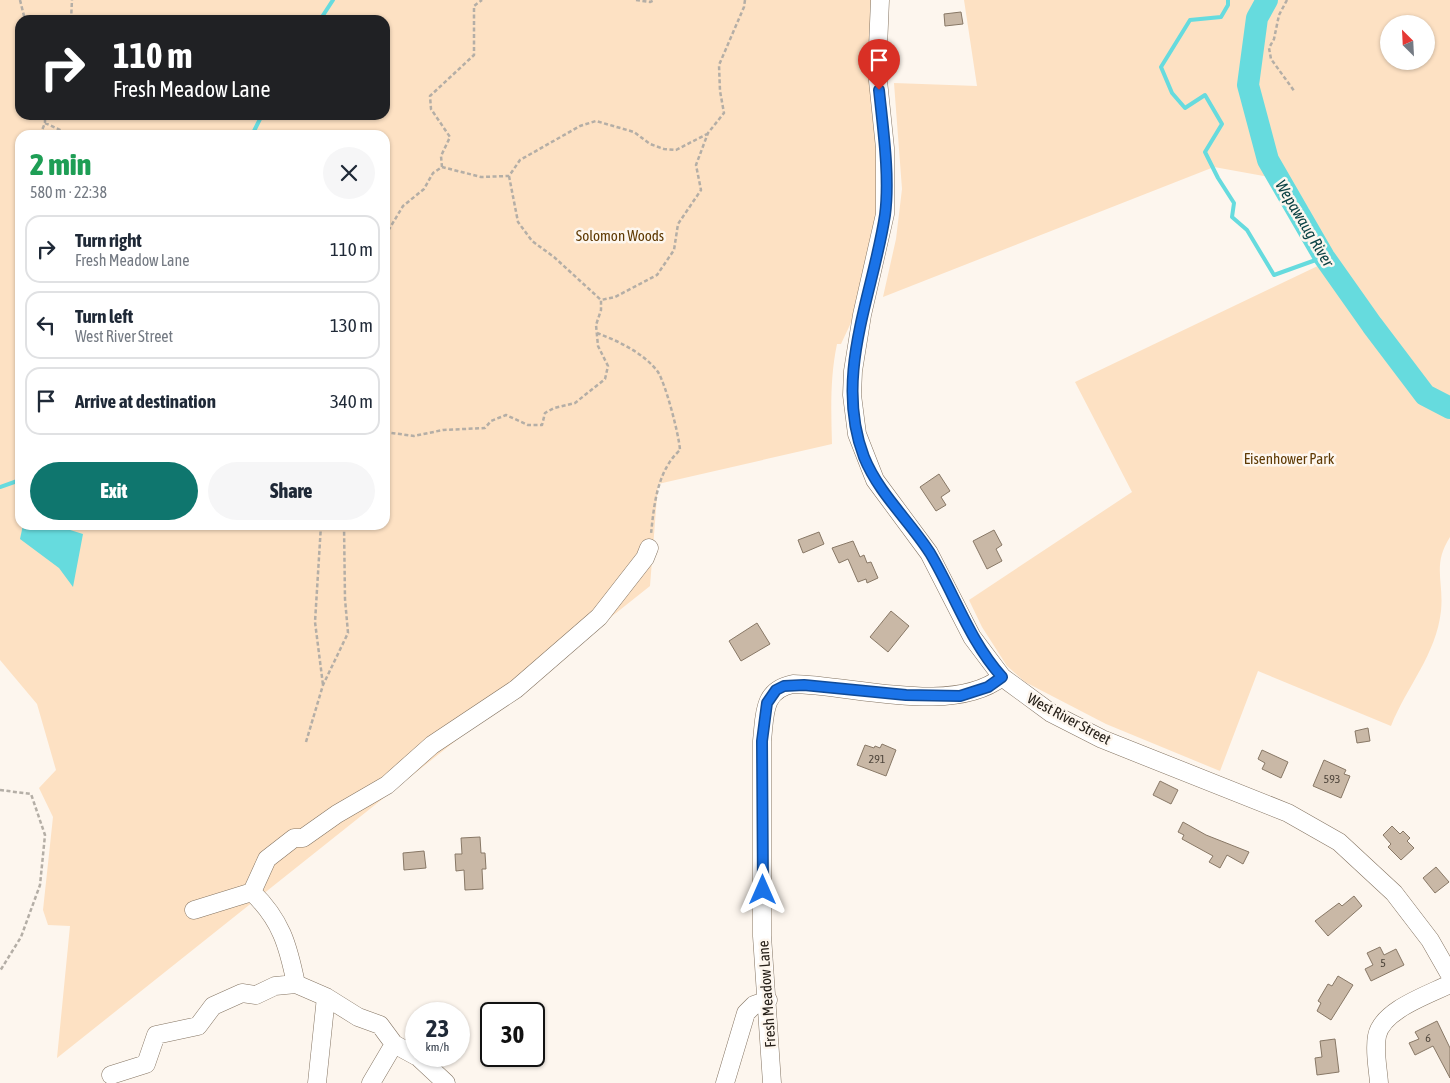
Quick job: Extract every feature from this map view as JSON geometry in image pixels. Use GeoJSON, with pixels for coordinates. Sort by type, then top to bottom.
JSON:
{"type":"FeatureCollection","features":[{"type":"Feature","properties":{"kind":"street","name":"West River Street"},"geometry":{"type":"LineString","coordinates":[[880,0],[877,71],[885,148],[885,214],[862,315],[853,371],[852,395],[857,434],[864,456],[878,486],[930,553],[972,637],[1002,677],[1051,713],[1102,739],[1288,812],[1331,837],[1367,866],[1394,893],[1430,940],[1450,975]]}},
{"type":"Feature","properties":{"kind":"street"},"geometry":{"type":"LineString","coordinates":[[194,910],[252,892],[267,859],[294,838],[303,838],[337,814],[387,785],[432,745],[516,689],[599,617],[646,558],[649,548]]}},
{"type":"Feature","properties":{"kind":"street","name":"Fresh Meadow Lane"},"geometry":{"type":"LineString","coordinates":[[772,1083],[768,1000],[762,936],[762,741],[765,712],[771,694],[784,686],[798,684],[906,695],[960,696],[988,687],[1002,677]]}},
{"type":"Feature","properties":{"kind":"street"},"geometry":{"type":"LineString","coordinates":[[252,892],[273,914],[283,933],[296,984]]}},
{"type":"Feature","properties":{"kind":"street"},"geometry":{"type":"LineString","coordinates":[[111,1075],[146,1064],[156,1035],[198,1026],[213,1006],[242,993],[256,995],[275,986],[296,984],[326,997],[358,1017],[380,1025],[394,1044],[405,1050]]}},
{"type":"Feature","properties":{"kind":"street"},"geometry":{"type":"LineString","coordinates":[[1379,1083],[1376,1044],[1380,1026],[1394,1012],[1450,984]]}},
{"type":"Feature","properties":{"kind":"street"},"geometry":{"type":"LineString","coordinates":[[317,1083],[326,997]]}},
{"type":"Feature","properties":{"kind":"street"},"geometry":{"type":"LineString","coordinates":[[725,1083],[746,1013],[754,1005],[768,1000]]}},
{"type":"Feature","properties":{"kind":"street"},"geometry":{"type":"LineString","coordinates":[[371,1083],[394,1044]]}},
{"type":"Feature","properties":{"kind":"street"},"geometry":{"type":"LineString","coordinates":[[429,1067],[446,1083]]}},
{"type":"Feature","properties":{"kind":"path"},"geometry":{"type":"LineString","coordinates":[[20,0],[24,15]]}},
{"type":"Feature","properties":{"kind":"path"},"geometry":{"type":"LineString","coordinates":[[71,15],[72,0]]}},
{"type":"Feature","properties":{"kind":"path"},"geometry":{"type":"LineString","coordinates":[[442,167],[441,156],[450,138],[431,109],[430,96],[474,55],[474,6],[482,0]]}},
{"type":"Feature","properties":{"kind":"path"},"geometry":{"type":"LineString","coordinates":[[636,0],[650,2],[655,0]]}},
{"type":"Feature","properties":{"kind":"path"},"geometry":{"type":"LineString","coordinates":[[601,300],[615,297],[656,275],[674,250],[678,224],[701,190],[696,165],[708,133],[724,113],[720,91],[720,66],[744,7],[745,0]]}},
{"type":"Feature","properties":{"kind":"path"},"geometry":{"type":"LineString","coordinates":[[1287,0],[1280,15],[1274,39],[1268,48],[1275,64],[1295,92]]}},
{"type":"Feature","properties":{"kind":"path"},"geometry":{"type":"LineString","coordinates":[[390,433],[414,436],[443,430],[485,428],[491,421],[506,415],[528,425],[542,425],[545,413],[554,408],[575,403],[605,379],[608,366],[598,346],[596,333],[601,300],[554,257],[532,241],[518,222],[509,176],[520,160],[580,126],[596,121],[634,132],[650,144],[664,150],[676,150],[708,133]]}},
{"type":"Feature","properties":{"kind":"path"},"geometry":{"type":"LineString","coordinates":[[42,130],[45,123],[60,130]]}},
{"type":"Feature","properties":{"kind":"path"},"geometry":{"type":"LineString","coordinates":[[390,228],[404,206],[424,189],[433,173],[442,167],[481,177],[509,176]]}},
{"type":"Feature","properties":{"kind":"path"},"geometry":{"type":"LineString","coordinates":[[596,333],[617,341],[641,357],[658,373],[679,436],[680,450],[671,458],[662,477],[654,508],[649,548]]}},
{"type":"Feature","properties":{"kind":"path"},"geometry":{"type":"LineString","coordinates":[[320,530],[315,622],[323,685]]}},
{"type":"Feature","properties":{"kind":"path"},"geometry":{"type":"LineString","coordinates":[[306,742],[323,685],[348,633],[345,599],[344,530]]}},
{"type":"Feature","properties":{"kind":"path"},"geometry":{"type":"LineString","coordinates":[[0,790],[31,794],[40,814],[45,835],[40,885],[21,937],[0,971]]}},
{"type":"Feature","properties":{"kind":"green space","name":"Solomon Woods"},"geometry":{"type":"Polygon","coordinates":[[[0,0],[873,0],[880,190],[870,251],[855,314],[841,344],[837,344],[832,381],[832,444],[658,484],[650,586],[57,1058],[70,926],[48,925],[43,910],[53,817],[39,788],[56,770],[37,704],[0,660],[0,0]]]}},
{"type":"Feature","properties":{"kind":"green space","name":"Eisenhower Park"},"geometry":{"type":"Polygon","coordinates":[[[964,0],[1450,0],[1450,537],[1441,556],[1442,600],[1438,627],[1427,656],[1391,726],[1258,671],[1220,771],[1106,724],[1025,682],[1007,666],[982,627],[969,600],[1132,492],[1075,382],[1324,263],[1313,244],[1309,209],[1296,190],[1281,179],[1214,167],[883,297],[896,239],[902,189],[894,83],[977,86],[964,0]]]}},
{"type":"Feature","properties":{"kind":"water"},"geometry":{"type":"Polygon","coordinates":[[[22,530],[70,530],[83,534],[73,587],[59,568],[20,539],[22,530]]]}},
{"type":"Feature","properties":{"kind":"building"},"geometry":{"type":"Polygon","coordinates":[[[961,12],[963,24],[945,26],[944,14],[961,12]]]}},
{"type":"Feature","properties":{"kind":"building"},"geometry":{"type":"Polygon","coordinates":[[[939,474],[950,491],[941,497],[946,505],[936,511],[920,487],[939,474]]]}},
{"type":"Feature","properties":{"kind":"building"},"geometry":{"type":"Polygon","coordinates":[[[994,530],[1002,545],[996,549],[1002,561],[987,569],[973,541],[994,530]]]}},
{"type":"Feature","properties":{"kind":"building"},"geometry":{"type":"Polygon","coordinates":[[[819,532],[824,544],[803,553],[798,540],[819,532]]]}},
{"type":"Feature","properties":{"kind":"building"},"geometry":{"type":"Polygon","coordinates":[[[853,541],[860,557],[864,555],[867,563],[871,562],[878,578],[867,583],[866,579],[858,582],[848,559],[839,563],[832,548],[853,541]]]}},
{"type":"Feature","properties":{"kind":"building"},"geometry":{"type":"Polygon","coordinates":[[[891,611],[909,626],[888,652],[870,637],[891,611]]]}},
{"type":"Feature","properties":{"kind":"building"},"geometry":{"type":"Polygon","coordinates":[[[757,623],[770,644],[741,661],[729,641],[757,623]]]}},
{"type":"Feature","properties":{"kind":"building"},"geometry":{"type":"Polygon","coordinates":[[[1368,728],[1370,741],[1357,743],[1355,731],[1368,728]]]}},
{"type":"Feature","properties":{"kind":"building"},"geometry":{"type":"Polygon","coordinates":[[[882,744],[896,750],[886,776],[857,765],[865,745],[880,748],[882,744]]]}},
{"type":"Feature","properties":{"kind":"building"},"geometry":{"type":"Polygon","coordinates":[[[1262,750],[1288,762],[1281,778],[1262,769],[1265,763],[1258,759],[1262,750]]]}},
{"type":"Feature","properties":{"kind":"building"},"geometry":{"type":"Polygon","coordinates":[[[1324,760],[1346,770],[1344,774],[1350,776],[1341,798],[1313,786],[1324,760]]]}},
{"type":"Feature","properties":{"kind":"building"},"geometry":{"type":"Polygon","coordinates":[[[1160,781],[1178,790],[1171,804],[1153,795],[1160,781]]]}},
{"type":"Feature","properties":{"kind":"building"},"geometry":{"type":"Polygon","coordinates":[[[1183,822],[1206,835],[1249,852],[1243,864],[1227,855],[1220,868],[1209,862],[1213,856],[1182,839],[1184,835],[1178,832],[1183,822]]]}},
{"type":"Feature","properties":{"kind":"building"},"geometry":{"type":"Polygon","coordinates":[[[1392,826],[1400,834],[1403,831],[1410,838],[1407,841],[1414,848],[1401,860],[1388,847],[1391,844],[1383,835],[1392,826]]]}},
{"type":"Feature","properties":{"kind":"building"},"geometry":{"type":"Polygon","coordinates":[[[480,837],[481,853],[485,853],[486,869],[482,869],[483,889],[465,890],[464,870],[456,871],[455,854],[462,854],[461,838],[480,837]]]}},
{"type":"Feature","properties":{"kind":"building"},"geometry":{"type":"Polygon","coordinates":[[[424,851],[426,868],[404,870],[403,853],[424,851]]]}},
{"type":"Feature","properties":{"kind":"building"},"geometry":{"type":"Polygon","coordinates":[[[1436,867],[1449,882],[1435,893],[1423,878],[1436,867]]]}},
{"type":"Feature","properties":{"kind":"building"},"geometry":{"type":"Polygon","coordinates":[[[1354,896],[1362,906],[1328,936],[1315,921],[1339,903],[1342,906],[1354,896]]]}},
{"type":"Feature","properties":{"kind":"building"},"geometry":{"type":"Polygon","coordinates":[[[1380,947],[1384,955],[1396,949],[1404,965],[1371,981],[1365,969],[1373,965],[1367,953],[1380,947]]]}},
{"type":"Feature","properties":{"kind":"building"},"geometry":{"type":"Polygon","coordinates":[[[1338,976],[1353,985],[1331,1020],[1317,1011],[1321,1003],[1318,1001],[1328,984],[1332,986],[1338,976]]]}},
{"type":"Feature","properties":{"kind":"building"},"geometry":{"type":"Polygon","coordinates":[[[1437,1021],[1450,1048],[1450,1078],[1433,1046],[1415,1055],[1409,1043],[1419,1039],[1415,1032],[1437,1021]]]}},
{"type":"Feature","properties":{"kind":"building"},"geometry":{"type":"Polygon","coordinates":[[[1335,1039],[1339,1072],[1317,1075],[1315,1058],[1322,1057],[1320,1041],[1335,1039]]]}},
{"type":"Feature","properties":{"kind":"waterway"},"geometry":{"type":"LineString","coordinates":[[323,15],[333,0]]}},
{"type":"Feature","properties":{"kind":"waterway"},"geometry":{"type":"LineString","coordinates":[[1228,0],[1228,5],[1221,17],[1190,20],[1161,67],[1172,93],[1185,108],[1205,95],[1222,124],[1205,152],[1218,178],[1234,203],[1232,217],[1247,230],[1274,275],[1324,257]]}},
{"type":"Feature","properties":{"kind":"waterway","name":"Wepawaug River"},"geometry":{"type":"LineString","coordinates":[[1267,0],[1257,18],[1248,85],[1268,160],[1324,257],[1372,325],[1425,395],[1450,408]]}},
{"type":"Feature","properties":{"kind":"waterway"},"geometry":{"type":"LineString","coordinates":[[254,130],[260,120]]}},
{"type":"Feature","properties":{"kind":"waterway"},"geometry":{"type":"LineString","coordinates":[[0,487],[15,482]]}},
{"type":"Feature","properties":{"kind":"route"},"geometry":{"type":"LineString","coordinates":[[763,890],[762,741],[765,712],[771,694],[784,686],[793,684],[906,695],[960,696],[988,687],[1002,677],[982,653],[972,637],[930,553],[875,480],[857,434],[852,395],[856,346],[885,214],[885,148],[879,90]]}}]}
